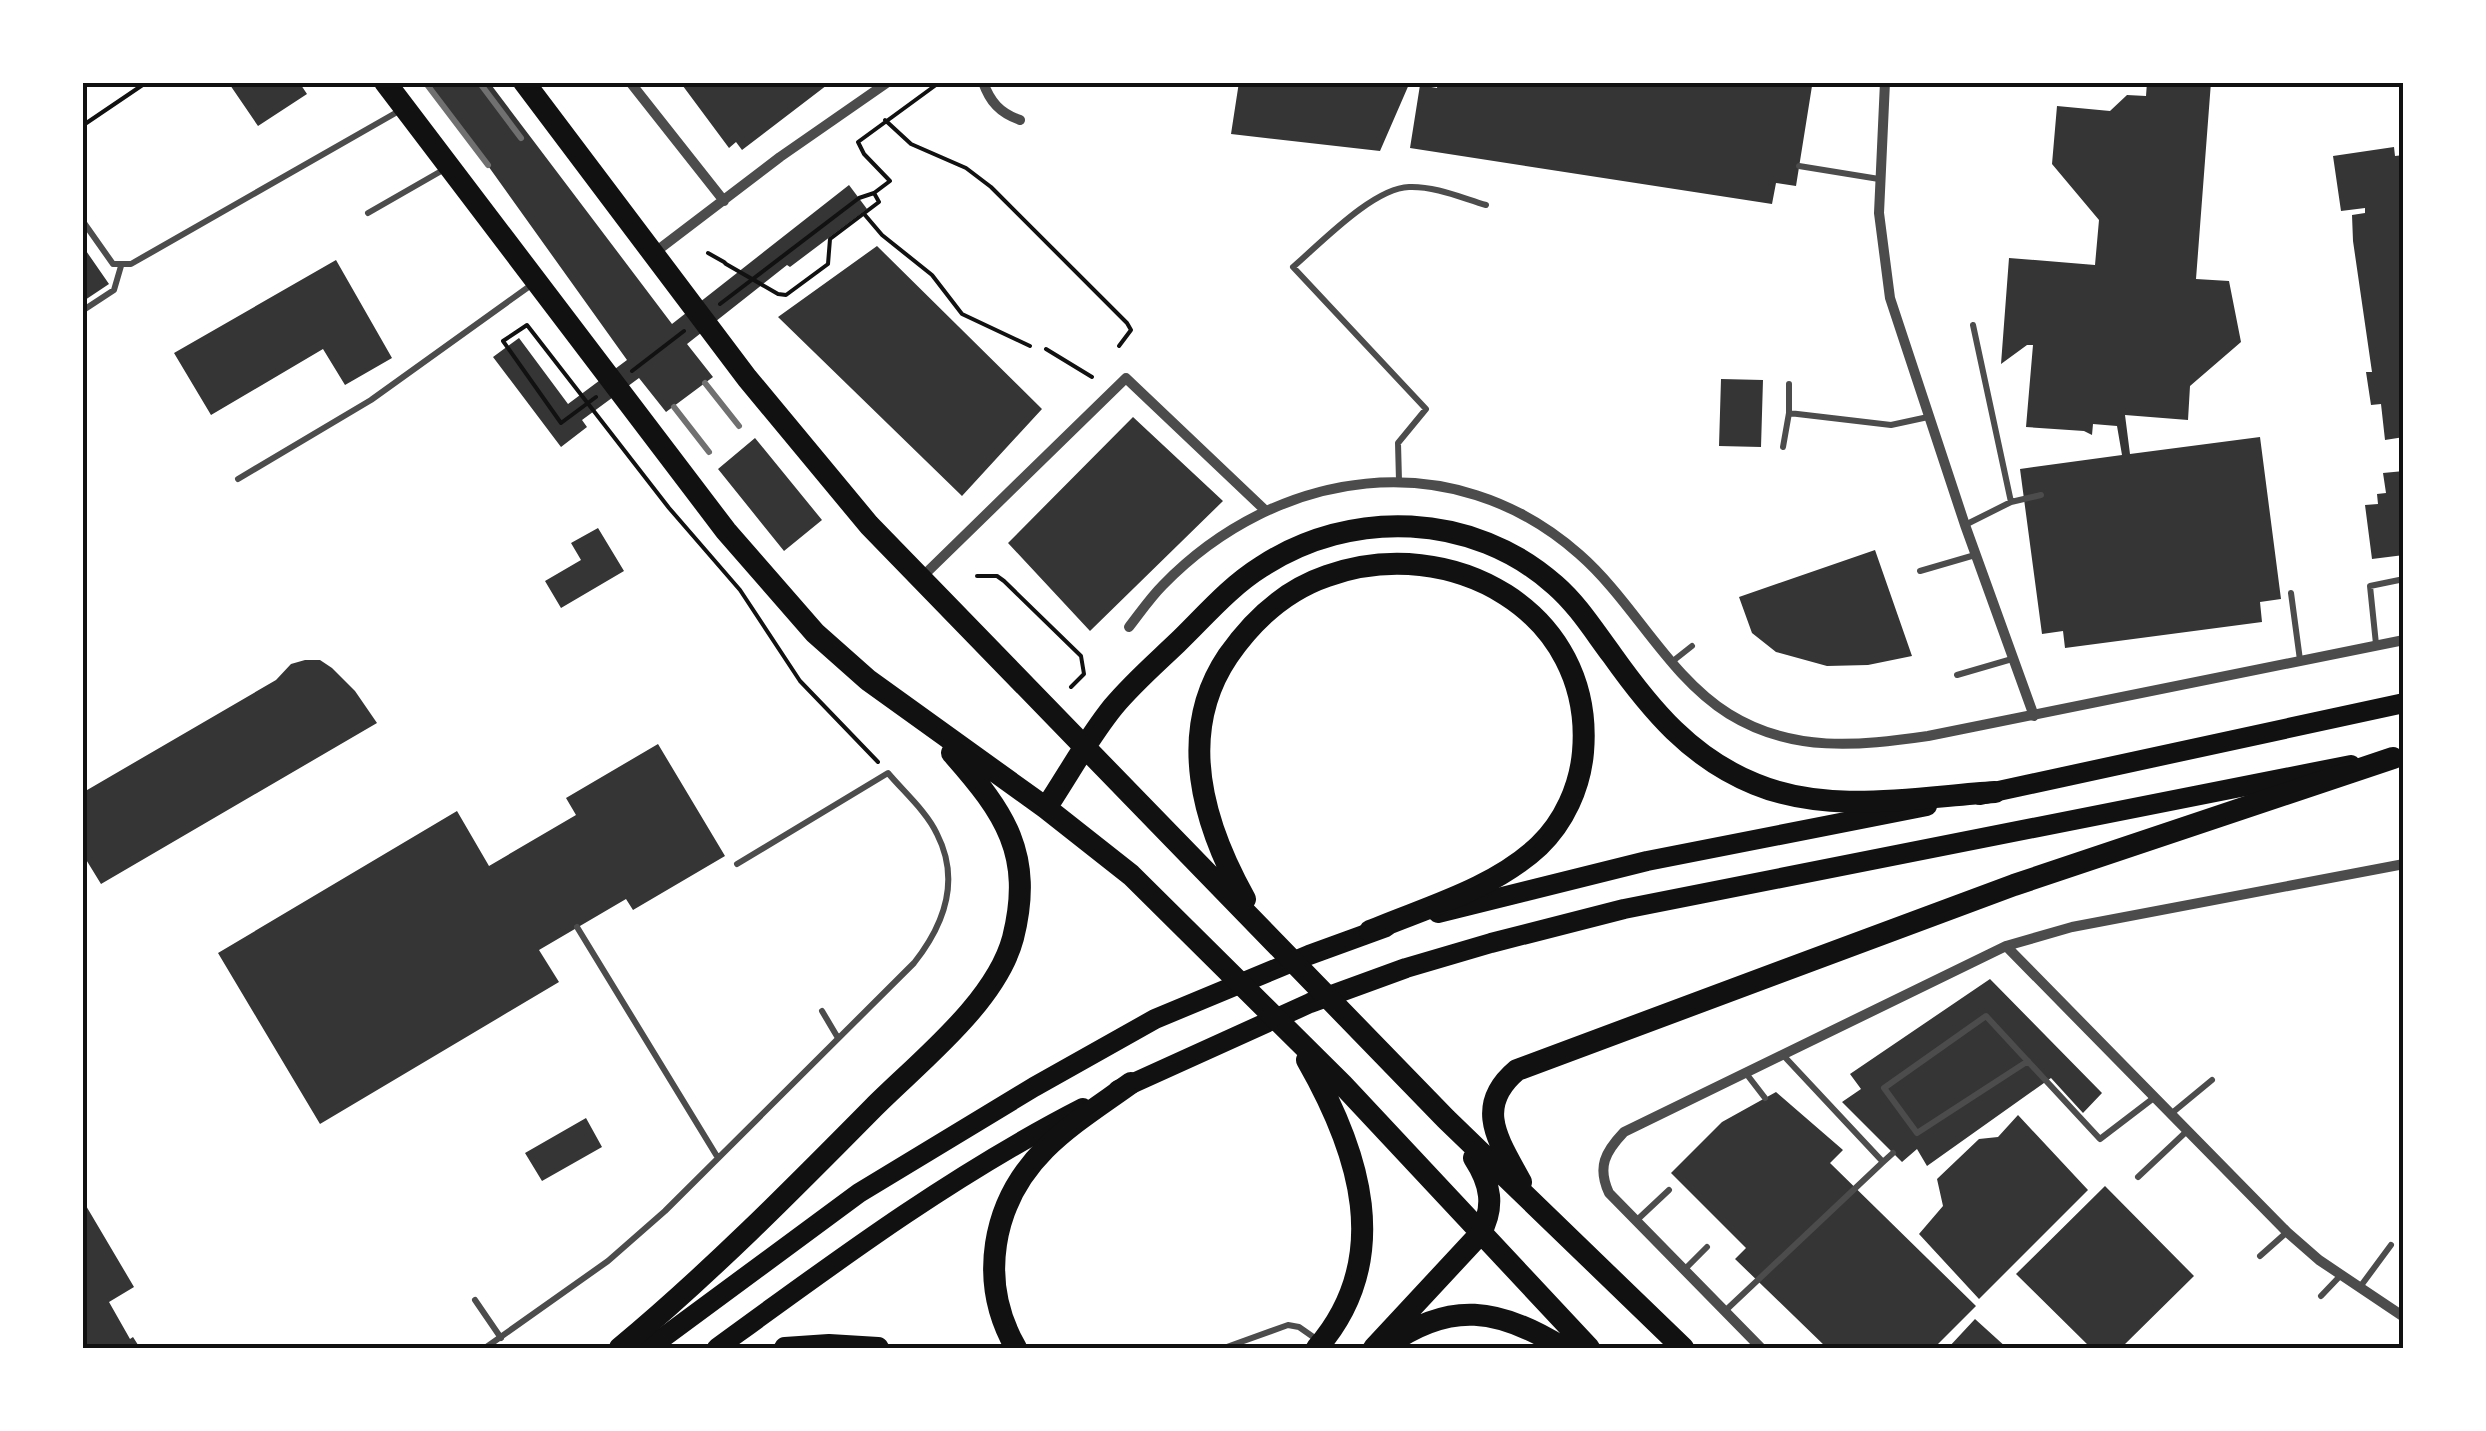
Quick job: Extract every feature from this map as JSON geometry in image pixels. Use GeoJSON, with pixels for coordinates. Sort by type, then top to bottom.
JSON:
{"type":"FeatureCollection","features":[{"type":"Feature","properties":{"kind":"highway"},"geometry":{"type":"LineString","coordinates":[[385,82],[726,532],[776,592],[868,680],[1046,808],[1131,875],[1290,1031],[1589,1348]]}},
{"type":"Feature","properties":{"kind":"highway"},"geometry":{"type":"LineString","coordinates":[[524,82],[812,460],[1446,1119],[1683,1348]]}},
{"type":"Feature","properties":{"kind":"highway"},"geometry":{"type":"LineString","coordinates":[[1046,808],[1113,707],[1260,568],[1297,547],[1332,534],[1395,525],[1465,535],[1530,566],[1580,610],[1652,710],[1680,739],[1716,765],[1753,783],[1800,798],[1830,800],[1994,792]]}},
{"type":"Feature","properties":{"kind":"highway"},"geometry":{"type":"LineString","coordinates":[[1262,928],[1225,859],[1203,794],[1199,729],[1222,664],[1266,611],[1293,592],[1355,567],[1422,564],[1455,571],[1497,589],[1540,622],[1573,673],[1581,703],[1582,764],[1558,824],[1516,866],[1370,931]]}},
{"type":"Feature","properties":{"kind":"highway"},"geometry":{"type":"LineString","coordinates":[[620,1348],[679,1300],[796,1186],[960,1020],[1001,967],[1012,941],[1017,913],[1019,884],[1013,841],[994,802],[926,724]]}},
{"type":"Feature","properties":{"kind":"highway"},"geometry":{"type":"LineString","coordinates":[[1532,1203],[1498,1140],[1492,1112],[1503,1082],[1517,1070],[2014,886],[2398,757]]}},
{"type":"Feature","properties":{"kind":"highway"},"geometry":{"type":"LineString","coordinates":[[1290,1031],[1327,1095],[1343,1132],[1357,1176],[1363,1213],[1362,1245],[1354,1279],[1342,1311],[1319,1346]]}},
{"type":"Feature","properties":{"kind":"highway"},"geometry":{"type":"LineString","coordinates":[[1016,1348],[1003,1317],[993,1272],[997,1232],[1006,1205],[1043,1150],[1131,1084]]}},
{"type":"Feature","properties":{"kind":"highway"},"geometry":{"type":"LineString","coordinates":[[1374,1348],[1480,1234],[1488,1219],[1487,1180],[1446,1119]]}},
{"type":"Feature","properties":{"kind":"highway"},"geometry":{"type":"LineString","coordinates":[[1384,1348],[1420,1326],[1462,1314],[1510,1319],[1563,1348]]}},
{"type":"Feature","properties":{"kind":"highway"},"geometry":{"type":"LineString","coordinates":[[786,1348],[878,1348]]}},
{"type":"Feature","properties":{"kind":"main road"},"geometry":{"type":"LineString","coordinates":[[650,1348],[859,1193],[952,1135],[1156,1019],[1370,931],[1648,861],[1994,792],[2404,703]]}},
{"type":"Feature","properties":{"kind":"main road"},"geometry":{"type":"LineString","coordinates":[[718,1348],[836,1260],[974,1169],[1201,1050],[1406,968],[1490,942],[1624,909],[2398,757]]}},
{"type":"Feature","properties":{"kind":"street"},"geometry":{"type":"LineString","coordinates":[[630,82],[724,201]]}},
{"type":"Feature","properties":{"kind":"street"},"geometry":{"type":"LineString","coordinates":[[653,254],[780,157],[888,82]]}},
{"type":"Feature","properties":{"kind":"street"},"geometry":{"type":"LineString","coordinates":[[982,82],[988,97],[1003,114],[1020,120]]}},
{"type":"Feature","properties":{"kind":"street"},"geometry":{"type":"LineString","coordinates":[[1885,82],[1879,179],[1884,272],[1928,418],[2034,716]]}},
{"type":"Feature","properties":{"kind":"street"},"geometry":{"type":"LineString","coordinates":[[922,578],[1126,378],[1266,511]]}},
{"type":"Feature","properties":{"kind":"street"},"geometry":{"type":"LineString","coordinates":[[1130,627],[1162,586],[1198,554],[1266,511],[1320,490],[1399,481],[1478,494],[1536,522],[1581,556],[1613,587],[1703,696],[1732,716],[1789,739],[1825,746],[1862,746],[2034,716],[2404,640]]}},
{"type":"Feature","properties":{"kind":"street"},"geometry":{"type":"LineString","coordinates":[[1761,1348],[1609,1193],[1602,1178],[1603,1163],[1609,1147],[1624,1132],[2006,946],[2072,927],[2404,864]]}},
{"type":"Feature","properties":{"kind":"street"},"geometry":{"type":"LineString","coordinates":[[2006,946],[2286,1232],[2404,1317]]}},
{"type":"Feature","properties":{"kind":"lane"},"geometry":{"type":"LineString","coordinates":[[82,220],[114,264],[130,264],[404,108]]}},
{"type":"Feature","properties":{"kind":"lane"},"geometry":{"type":"LineString","coordinates":[[1799,166],[1879,179]]}},
{"type":"Feature","properties":{"kind":"lane"},"geometry":{"type":"LineString","coordinates":[[368,213],[449,167]]}},
{"type":"Feature","properties":{"kind":"lane"},"geometry":{"type":"LineString","coordinates":[[1399,481],[1398,442],[1426,409],[1293,267],[1366,206],[1404,187],[1434,190],[1486,206]]}},
{"type":"Feature","properties":{"kind":"lane"},"geometry":{"type":"LineString","coordinates":[[82,311],[114,290],[121,266]]}},
{"type":"Feature","properties":{"kind":"lane"},"geometry":{"type":"LineString","coordinates":[[238,479],[372,400],[535,282]]}},
{"type":"Feature","properties":{"kind":"lane"},"geometry":{"type":"LineString","coordinates":[[1973,325],[2011,502]]}},
{"type":"Feature","properties":{"kind":"lane"},"geometry":{"type":"LineString","coordinates":[[1782,447],[1789,414],[1789,384]]}},
{"type":"Feature","properties":{"kind":"lane"},"geometry":{"type":"LineString","coordinates":[[1789,414],[1891,424],[1928,418]]}},
{"type":"Feature","properties":{"kind":"lane"},"geometry":{"type":"LineString","coordinates":[[1966,525],[2011,502],[2042,495]]}},
{"type":"Feature","properties":{"kind":"lane"},"geometry":{"type":"LineString","coordinates":[[1920,571],[1976,555]]}},
{"type":"Feature","properties":{"kind":"lane"},"geometry":{"type":"LineString","coordinates":[[2376,646],[2370,586],[2404,579]]}},
{"type":"Feature","properties":{"kind":"lane"},"geometry":{"type":"LineString","coordinates":[[2291,593],[2300,661]]}},
{"type":"Feature","properties":{"kind":"lane"},"geometry":{"type":"LineString","coordinates":[[1673,661],[1692,646]]}},
{"type":"Feature","properties":{"kind":"lane"},"geometry":{"type":"LineString","coordinates":[[1957,675],[2014,658]]}},
{"type":"Feature","properties":{"kind":"lane"},"geometry":{"type":"LineString","coordinates":[[485,1348],[608,1261],[718,1158],[914,963],[935,937],[946,909],[947,862],[937,832],[888,773],[738,864]]}},
{"type":"Feature","properties":{"kind":"lane"},"geometry":{"type":"LineString","coordinates":[[578,927],[718,1158]]}},
{"type":"Feature","properties":{"kind":"lane"},"geometry":{"type":"LineString","coordinates":[[822,1012],[838,1038]]}},
{"type":"Feature","properties":{"kind":"lane"},"geometry":{"type":"LineString","coordinates":[[2028,1061],[1917,1133],[1884,1088],[1986,1016],[2028,1061],[2100,1139],[2156,1096]]}},
{"type":"Feature","properties":{"kind":"lane"},"geometry":{"type":"LineString","coordinates":[[1781,1053],[1884,1162]]}},
{"type":"Feature","properties":{"kind":"lane"},"geometry":{"type":"LineString","coordinates":[[1744,1071],[1766,1098]]}},
{"type":"Feature","properties":{"kind":"lane"},"geometry":{"type":"LineString","coordinates":[[2172,1113],[2212,1080]]}},
{"type":"Feature","properties":{"kind":"lane"},"geometry":{"type":"LineString","coordinates":[[2138,1177],[2189,1130]]}},
{"type":"Feature","properties":{"kind":"lane"},"geometry":{"type":"LineString","coordinates":[[1724,1311],[1894,1153]]}},
{"type":"Feature","properties":{"kind":"lane"},"geometry":{"type":"LineString","coordinates":[[1636,1220],[1669,1190]]}},
{"type":"Feature","properties":{"kind":"lane"},"geometry":{"type":"LineString","coordinates":[[2260,1256],[2286,1232]]}},
{"type":"Feature","properties":{"kind":"lane"},"geometry":{"type":"LineString","coordinates":[[2360,1287],[2391,1245]]}},
{"type":"Feature","properties":{"kind":"lane"},"geometry":{"type":"LineString","coordinates":[[1684,1270],[1707,1247]]}},
{"type":"Feature","properties":{"kind":"lane"},"geometry":{"type":"LineString","coordinates":[[2321,1296],[2341,1275]]}},
{"type":"Feature","properties":{"kind":"lane"},"geometry":{"type":"LineString","coordinates":[[474,1300],[501,1338]]}},
{"type":"Feature","properties":{"kind":"lane"},"geometry":{"type":"LineString","coordinates":[[1224,1348],[1288,1325],[1300,1327],[1319,1346]]}},
{"type":"Feature","properties":{"kind":"path"},"geometry":{"type":"LineString","coordinates":[[82,126],[147,82]]}},
{"type":"Feature","properties":{"kind":"path"},"geometry":{"type":"LineString","coordinates":[[709,312],[859,198],[890,182],[858,142],[940,82]]}},
{"type":"Feature","properties":{"kind":"path"},"geometry":{"type":"LineString","coordinates":[[885,120],[910,144],[966,168],[991,187],[1128,323],[1131,330],[1119,346]]}},
{"type":"Feature","properties":{"kind":"path"},"geometry":{"type":"LineString","coordinates":[[708,253],[786,295],[828,264],[830,239],[880,202],[874,193]]}},
{"type":"Feature","properties":{"kind":"path"},"geometry":{"type":"LineString","coordinates":[[864,213],[882,235],[932,275],[962,314],[1030,346]]}},
{"type":"Feature","properties":{"kind":"path"},"geometry":{"type":"LineString","coordinates":[[680,334],[694,323]]}},
{"type":"Feature","properties":{"kind":"path"},"geometry":{"type":"LineString","coordinates":[[561,423],[502,342],[527,325],[669,508],[740,590],[800,681],[888,773]]}},
{"type":"Feature","properties":{"kind":"path"},"geometry":{"type":"LineString","coordinates":[[1046,349],[1092,377]]}},
{"type":"Feature","properties":{"kind":"path"},"geometry":{"type":"LineString","coordinates":[[977,576],[996,576],[1004,581],[1082,656],[1084,674],[1071,687]]}},
{"type":"Feature","properties":{"kind":"building"},"geometry":{"type":"Polygon","coordinates":[[[228,82],[299,82],[307,94],[258,126],[228,82]]]}},
{"type":"Feature","properties":{"kind":"building"},"geometry":{"type":"Polygon","coordinates":[[[428,82],[489,82],[672,324],[849,185],[867,209],[790,267],[787,265],[687,344],[713,377],[666,412],[639,378],[582,420],[587,427],[561,447],[493,357],[519,338],[568,404],[627,360],[428,82]]]}},
{"type":"Feature","properties":{"kind":"building"},"geometry":{"type":"Polygon","coordinates":[[[680,82],[831,82],[742,150],[736,142],[729,148],[680,82]]]}},
{"type":"Feature","properties":{"kind":"building"},"geometry":{"type":"Polygon","coordinates":[[[1239,82],[1410,82],[1380,151],[1231,134],[1239,82]]]}},
{"type":"Feature","properties":{"kind":"building"},"geometry":{"type":"Polygon","coordinates":[[[1438,82],[1792,82],[1812,86],[1796,186],[1776,183],[1772,204],[1410,148],[1420,85],[1437,88],[1438,82]]]}},
{"type":"Feature","properties":{"kind":"building"},"geometry":{"type":"Polygon","coordinates":[[[2147,82],[2211,82],[2196,279],[2229,281],[2241,342],[2190,386],[2188,420],[2125,415],[2130,454],[2260,437],[2281,599],[2260,602],[2262,622],[2065,648],[2063,631],[2042,634],[2020,469],[2122,455],[2117,426],[2093,424],[2092,435],[2084,431],[2026,427],[2033,345],[2027,345],[2001,364],[2009,258],[2095,265],[2099,220],[2052,164],[2057,106],[2110,111],[2127,95],[2146,96],[2147,82]]]}},
{"type":"Feature","properties":{"kind":"building"},"geometry":{"type":"Polygon","coordinates":[[[2394,147],[2395,156],[2404,155],[2404,437],[2385,440],[2381,404],[2371,405],[2366,372],[2372,372],[2353,241],[2352,215],[2365,213],[2365,208],[2341,211],[2333,156],[2394,147]]]}},
{"type":"Feature","properties":{"kind":"building"},"geometry":{"type":"Polygon","coordinates":[[[82,245],[109,284],[82,302],[82,245]]]}},
{"type":"Feature","properties":{"kind":"building"},"geometry":{"type":"Polygon","coordinates":[[[877,246],[1042,409],[962,496],[778,317],[877,246]]]}},
{"type":"Feature","properties":{"kind":"building"},"geometry":{"type":"Polygon","coordinates":[[[336,260],[392,358],[345,385],[323,349],[211,415],[174,353],[336,260]]]}},
{"type":"Feature","properties":{"kind":"building"},"geometry":{"type":"Polygon","coordinates":[[[1721,379],[1763,380],[1761,447],[1719,446],[1721,379]]]}},
{"type":"Feature","properties":{"kind":"building"},"geometry":{"type":"Polygon","coordinates":[[[1133,417],[1223,501],[1090,631],[1008,543],[1133,417]]]}},
{"type":"Feature","properties":{"kind":"building"},"geometry":{"type":"Polygon","coordinates":[[[755,438],[822,520],[784,551],[718,469],[755,438]]]}},
{"type":"Feature","properties":{"kind":"building"},"geometry":{"type":"Polygon","coordinates":[[[2404,471],[2404,555],[2372,559],[2365,505],[2378,504],[2377,494],[2386,493],[2383,473],[2404,471]]]}},
{"type":"Feature","properties":{"kind":"building"},"geometry":{"type":"Polygon","coordinates":[[[598,528],[624,571],[561,608],[545,581],[581,560],[571,543],[598,528]]]}},
{"type":"Feature","properties":{"kind":"building"},"geometry":{"type":"Polygon","coordinates":[[[1875,550],[1912,656],[1868,665],[1827,666],[1776,652],[1752,633],[1739,597],[1875,550]]]}},
{"type":"Feature","properties":{"kind":"building"},"geometry":{"type":"Polygon","coordinates":[[[320,660],[332,668],[355,691],[377,723],[101,884],[82,853],[82,793],[276,680],[291,664],[320,660]]]}},
{"type":"Feature","properties":{"kind":"building"},"geometry":{"type":"Polygon","coordinates":[[[658,744],[725,856],[633,910],[626,899],[539,950],[559,982],[320,1124],[218,953],[457,811],[489,866],[576,815],[566,798],[658,744]]]}},
{"type":"Feature","properties":{"kind":"building"},"geometry":{"type":"Polygon","coordinates":[[[1990,979],[2102,1093],[2083,1113],[2051,1078],[1927,1166],[1917,1149],[1902,1162],[1842,1102],[1861,1089],[1850,1074],[1990,979]]]}},
{"type":"Feature","properties":{"kind":"building"},"geometry":{"type":"Polygon","coordinates":[[[1776,1092],[1843,1150],[1830,1163],[1976,1306],[1934,1348],[1827,1348],[1735,1259],[1746,1248],[1671,1173],[1722,1122],[1776,1092]]]}},
{"type":"Feature","properties":{"kind":"building"},"geometry":{"type":"Polygon","coordinates":[[[2018,1115],[2088,1190],[1979,1299],[1919,1234],[1943,1206],[1937,1179],[1979,1139],[1998,1137],[2018,1115]]]}},
{"type":"Feature","properties":{"kind":"building"},"geometry":{"type":"Polygon","coordinates":[[[586,1118],[602,1147],[542,1181],[525,1153],[586,1118]]]}},
{"type":"Feature","properties":{"kind":"building"},"geometry":{"type":"Polygon","coordinates":[[[2105,1186],[2194,1276],[2121,1348],[2091,1348],[2016,1274],[2105,1186]]]}},
{"type":"Feature","properties":{"kind":"building"},"geometry":{"type":"Polygon","coordinates":[[[82,1199],[134,1287],[109,1302],[130,1339],[133,1337],[140,1348],[82,1348],[82,1199]]]}},
{"type":"Feature","properties":{"kind":"building"},"geometry":{"type":"Polygon","coordinates":[[[1975,1319],[2007,1348],[1948,1348],[1975,1319]]]}},
{"type":"Feature","properties":{"kind":"railway"},"geometry":{"type":"LineString","coordinates":[[425,82],[488,165]]}},
{"type":"Feature","properties":{"kind":"railway"},"geometry":{"type":"LineString","coordinates":[[479,82],[521,138]]}},
{"type":"Feature","properties":{"kind":"railway"},"geometry":{"type":"LineString","coordinates":[[705,383],[739,426]]}},
{"type":"Feature","properties":{"kind":"railway"},"geometry":{"type":"LineString","coordinates":[[674,407],[709,452]]}}]}
